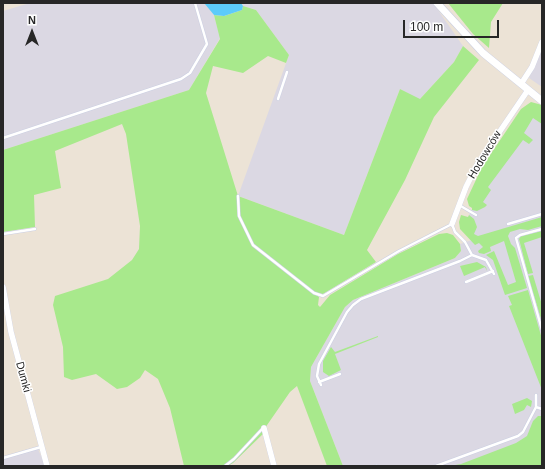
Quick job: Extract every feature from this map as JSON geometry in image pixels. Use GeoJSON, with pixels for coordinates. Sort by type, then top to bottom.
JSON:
{"type":"FeatureCollection","features":[{"type":"Feature","properties":{"kind":"street"},"geometry":{"type":"LineString","coordinates":[[437,3],[472,43],[542,100]]}},
{"type":"Feature","properties":{"kind":"street"},"geometry":{"type":"LineString","coordinates":[[521,84],[532,68],[542,42]]}},
{"type":"Feature","properties":{"kind":"street","name":"Hodowców"},"geometry":{"type":"LineString","coordinates":[[452,224],[458,205],[477,165],[528,90]]}},
{"type":"Feature","properties":{"kind":"street","name":"Dumki"},"geometry":{"type":"LineString","coordinates":[[3,287],[11,332],[46,466]]}},
{"type":"Feature","properties":{"kind":"street"},"geometry":{"type":"LineString","coordinates":[[264,428],[274,466]]}},
{"type":"Feature","properties":{"kind":"lane"},"geometry":{"type":"LineString","coordinates":[[3,138],[181,79],[190,73],[207,44],[195,3]]}},
{"type":"Feature","properties":{"kind":"lane"},"geometry":{"type":"LineString","coordinates":[[278,99],[287,72]]}},
{"type":"Feature","properties":{"kind":"lane"},"geometry":{"type":"LineString","coordinates":[[238,196],[239,216],[253,245],[314,293],[323,296],[399,251],[452,224],[455,232],[465,242],[472,255],[486,260],[493,273],[466,282]]}},
{"type":"Feature","properties":{"kind":"lane"},"geometry":{"type":"LineString","coordinates":[[458,205],[476,215]]}},
{"type":"Feature","properties":{"kind":"lane"},"geometry":{"type":"LineString","coordinates":[[508,224],[542,214]]}},
{"type":"Feature","properties":{"kind":"lane"},"geometry":{"type":"LineString","coordinates":[[3,234],[35,229]]}},
{"type":"Feature","properties":{"kind":"lane"},"geometry":{"type":"LineString","coordinates":[[542,229],[517,236],[516,241],[542,330]]}},
{"type":"Feature","properties":{"kind":"lane"},"geometry":{"type":"LineString","coordinates":[[340,374],[320,384],[317,376],[319,364],[346,312],[353,305],[361,299],[472,255]]}},
{"type":"Feature","properties":{"kind":"lane"},"geometry":{"type":"LineString","coordinates":[[436,466],[518,436],[523,432],[536,407],[536,395]]}},
{"type":"Feature","properties":{"kind":"lane"},"geometry":{"type":"LineString","coordinates":[[536,407],[542,408]]}},
{"type":"Feature","properties":{"kind":"lane"},"geometry":{"type":"LineString","coordinates":[[225,466],[234,459],[264,428]]}},
{"type":"Feature","properties":{"kind":"lane"},"geometry":{"type":"LineString","coordinates":[[3,458],[41,447]]}},
{"type":"Feature","properties":{"kind":"shaded area"},"geometry":{"type":"Polygon","coordinates":[[[30,3],[204,3],[214,15],[220,38],[189,90],[3,150],[3,11],[30,3]]]}},
{"type":"Feature","properties":{"kind":"shaded area"},"geometry":{"type":"Polygon","coordinates":[[[241,3],[433,3],[463,46],[454,62],[419,100],[400,89],[344,235],[238,196],[289,55],[256,10],[243,6],[241,3]]]}},
{"type":"Feature","properties":{"kind":"shaded area"},"geometry":{"type":"Polygon","coordinates":[[[542,46],[542,87],[529,78],[542,46]]]}},
{"type":"Feature","properties":{"kind":"shaded area"},"geometry":{"type":"Polygon","coordinates":[[[530,114],[542,117],[542,446],[482,466],[343,466],[310,381],[311,367],[345,307],[353,300],[455,258],[461,251],[460,244],[472,240],[468,217],[497,160],[530,114]]]}},
{"type":"Feature","properties":{"kind":"shaded area"},"geometry":{"type":"Polygon","coordinates":[[[38,449],[45,466],[3,466],[3,459],[38,449]]]}},
{"type":"Feature","properties":{"kind":"green space"},"geometry":{"type":"Polygon","coordinates":[[[448,3],[503,3],[491,22],[489,48],[473,34],[448,3]]]}},
{"type":"Feature","properties":{"kind":"green space"},"geometry":{"type":"Polygon","coordinates":[[[243,6],[256,10],[289,55],[286,63],[268,56],[243,73],[213,66],[206,93],[238,196],[344,235],[400,89],[420,99],[454,62],[463,46],[479,60],[434,117],[405,180],[367,250],[376,262],[323,294],[314,293],[319,297],[318,305],[320,307],[330,295],[398,254],[439,234],[447,233],[453,235],[460,244],[461,251],[455,258],[353,300],[345,307],[311,367],[310,381],[343,466],[327,466],[297,386],[290,392],[265,428],[264,433],[233,463],[228,466],[184,466],[170,408],[158,379],[145,370],[140,378],[127,387],[117,389],[96,374],[72,380],[64,377],[63,347],[53,305],[55,296],[108,279],[132,260],[139,249],[140,226],[126,134],[122,124],[55,151],[61,188],[34,195],[35,227],[3,232],[3,150],[189,90],[220,39],[214,15],[224,16],[242,10],[243,6]]]}},
{"type":"Feature","properties":{"kind":"green space"},"geometry":{"type":"Polygon","coordinates":[[[531,102],[542,105],[542,124],[533,118],[524,133],[533,140],[529,144],[523,140],[488,187],[491,190],[483,202],[487,205],[477,211],[472,210],[467,199],[482,167],[521,109],[531,102]]]}},
{"type":"Feature","properties":{"kind":"green space"},"geometry":{"type":"Polygon","coordinates":[[[461,215],[468,217],[469,215],[474,219],[477,227],[474,234],[478,236],[542,217],[542,226],[528,230],[520,229],[510,232],[508,236],[511,244],[515,248],[527,288],[505,295],[493,260],[486,255],[494,251],[508,285],[516,282],[504,241],[490,247],[491,251],[484,254],[479,253],[478,251],[483,247],[479,243],[475,245],[460,229],[459,222],[461,215]]]}},
{"type":"Feature","properties":{"kind":"green space"},"geometry":{"type":"Polygon","coordinates":[[[542,231],[542,237],[524,243],[533,273],[528,274],[519,239],[521,236],[542,231]]]}},
{"type":"Feature","properties":{"kind":"green space"},"geometry":{"type":"Polygon","coordinates":[[[477,262],[486,267],[487,271],[485,267],[464,276],[460,266],[477,262]]]}},
{"type":"Feature","properties":{"kind":"green space"},"geometry":{"type":"Polygon","coordinates":[[[533,275],[542,305],[542,322],[528,276],[533,275]]]}},
{"type":"Feature","properties":{"kind":"green space"},"geometry":{"type":"Polygon","coordinates":[[[528,290],[542,339],[542,390],[509,306],[512,305],[508,296],[528,290]]]}},
{"type":"Feature","properties":{"kind":"green space"},"geometry":{"type":"Polygon","coordinates":[[[378,336],[335,354],[341,370],[329,376],[323,372],[323,361],[331,347],[335,352],[378,336]]]}},
{"type":"Feature","properties":{"kind":"green space"},"geometry":{"type":"Polygon","coordinates":[[[527,398],[532,401],[531,407],[527,405],[524,410],[515,414],[512,404],[527,398]]]}},
{"type":"Feature","properties":{"kind":"green space"},"geometry":{"type":"Polygon","coordinates":[[[538,416],[542,416],[542,466],[450,466],[461,464],[516,443],[527,436],[533,421],[538,416]]]}},
{"type":"Feature","properties":{"kind":"water"},"geometry":{"type":"Polygon","coordinates":[[[204,3],[241,3],[243,6],[242,10],[224,16],[214,15],[204,3]]]}}]}
